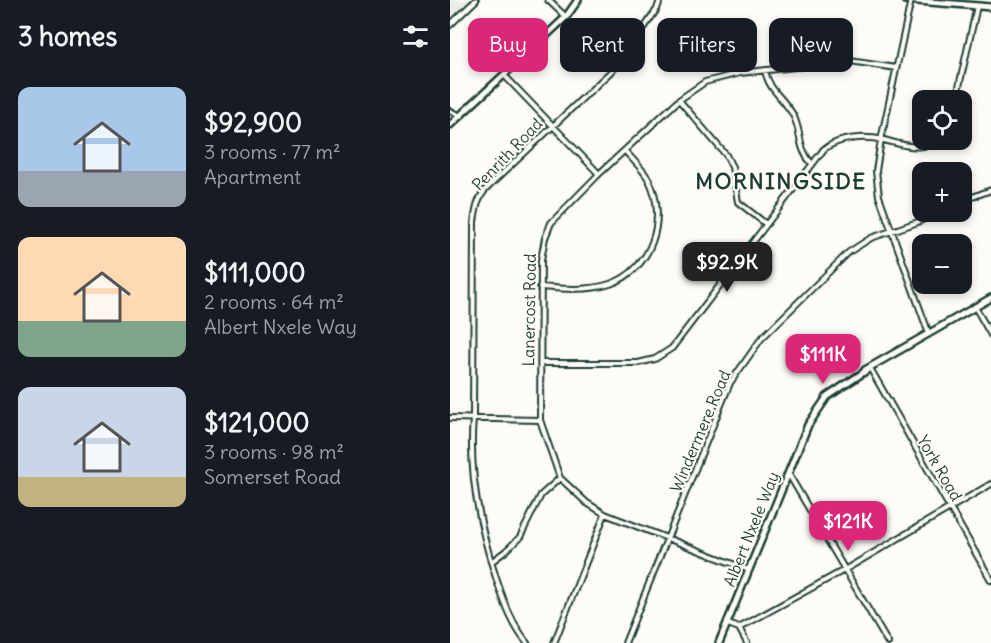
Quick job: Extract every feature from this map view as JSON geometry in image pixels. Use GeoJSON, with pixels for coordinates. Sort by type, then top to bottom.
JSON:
{"type":"FeatureCollection","features":[{"type":"Feature","properties":{"kind":"main road"},"geometry":{"type":"LineString","coordinates":[[450,125],[566,17],[578,0]]}},
{"type":"Feature","properties":{"kind":"main road"},"geometry":{"type":"LineString","coordinates":[[909,0],[991,7]]}},
{"type":"Feature","properties":{"kind":"main road","name":"Albert Nxele Way"},"geometry":{"type":"LineString","coordinates":[[719,643],[818,401],[846,382],[991,298]]}},
{"type":"Feature","properties":{"kind":"street"},"geometry":{"type":"LineString","coordinates":[[450,25],[476,0]]}},
{"type":"Feature","properties":{"kind":"street"},"geometry":{"type":"LineString","coordinates":[[548,0],[566,17]]}},
{"type":"Feature","properties":{"kind":"street","name":"Penrith Road"},"geometry":{"type":"LineString","coordinates":[[527,643],[515,628],[491,562],[474,483],[471,447],[474,222],[478,201],[485,190],[622,61],[657,9],[660,0]]}},
{"type":"Feature","properties":{"kind":"street"},"geometry":{"type":"LineString","coordinates":[[909,0],[877,160],[877,182],[879,196],[929,334]]}},
{"type":"Feature","properties":{"kind":"street"},"geometry":{"type":"LineString","coordinates":[[958,90],[977,6]]}},
{"type":"Feature","properties":{"kind":"street","name":"Lanercost Road"},"geometry":{"type":"LineString","coordinates":[[749,570],[605,514],[587,503],[560,478],[540,420],[542,327],[540,287],[547,230],[556,216],[599,174],[679,100],[705,82],[765,70],[850,62],[896,68]]}},
{"type":"Feature","properties":{"kind":"street"},"geometry":{"type":"LineString","coordinates":[[765,70],[771,89],[792,113],[799,131],[801,150],[812,164]]}},
{"type":"Feature","properties":{"kind":"street"},"geometry":{"type":"LineString","coordinates":[[504,75],[599,174]]}},
{"type":"Feature","properties":{"kind":"street"},"geometry":{"type":"LineString","coordinates":[[679,100],[726,155],[732,167],[738,202],[766,224]]}},
{"type":"Feature","properties":{"kind":"street"},"geometry":{"type":"LineString","coordinates":[[450,111],[460,116]]}},
{"type":"Feature","properties":{"kind":"street"},"geometry":{"type":"LineString","coordinates":[[541,363],[638,363],[663,355],[672,348],[824,149],[839,141],[881,140],[912,146]]}},
{"type":"Feature","properties":{"kind":"street"},"geometry":{"type":"LineString","coordinates":[[540,287],[583,288],[611,284],[627,274],[644,258],[654,240],[656,197],[644,173],[625,152]]}},
{"type":"Feature","properties":{"kind":"street"},"geometry":{"type":"LineString","coordinates":[[972,197],[991,190]]}},
{"type":"Feature","properties":{"kind":"street","name":"Windermere Road"},"geometry":{"type":"LineString","coordinates":[[625,643],[730,383],[753,348],[849,252],[865,241],[916,222]]}},
{"type":"Feature","properties":{"kind":"street"},"geometry":{"type":"LineString","coordinates":[[975,307],[991,335]]}},
{"type":"Feature","properties":{"kind":"street","name":"York Road"},"geometry":{"type":"LineString","coordinates":[[868,369],[991,580]]}},
{"type":"Feature","properties":{"kind":"street"},"geometry":{"type":"LineString","coordinates":[[450,418],[540,420]]}},
{"type":"Feature","properties":{"kind":"street"},"geometry":{"type":"LineString","coordinates":[[788,472],[888,643]]}},
{"type":"Feature","properties":{"kind":"street"},"geometry":{"type":"LineString","coordinates":[[491,562],[520,537],[541,495],[560,478]]}},
{"type":"Feature","properties":{"kind":"street"},"geometry":{"type":"LineString","coordinates":[[739,628],[846,569],[991,484]]}},
{"type":"Feature","properties":{"kind":"street"},"geometry":{"type":"LineString","coordinates":[[554,643],[605,514]]}},
{"type":"Feature","properties":{"kind":"street"},"geometry":{"type":"LineString","coordinates":[[728,624],[739,628],[747,643]]}},
{"type":"Feature","properties":{"kind":"shaded area"},"geometry":{"type":"Polygon","coordinates":[[[450,0],[474,0],[450,23],[450,0]]]}},
{"type":"Feature","properties":{"kind":"district","name":"MORNINGSIDE"},"geometry":{"type":"Point","coordinates":[781,181]}}]}
